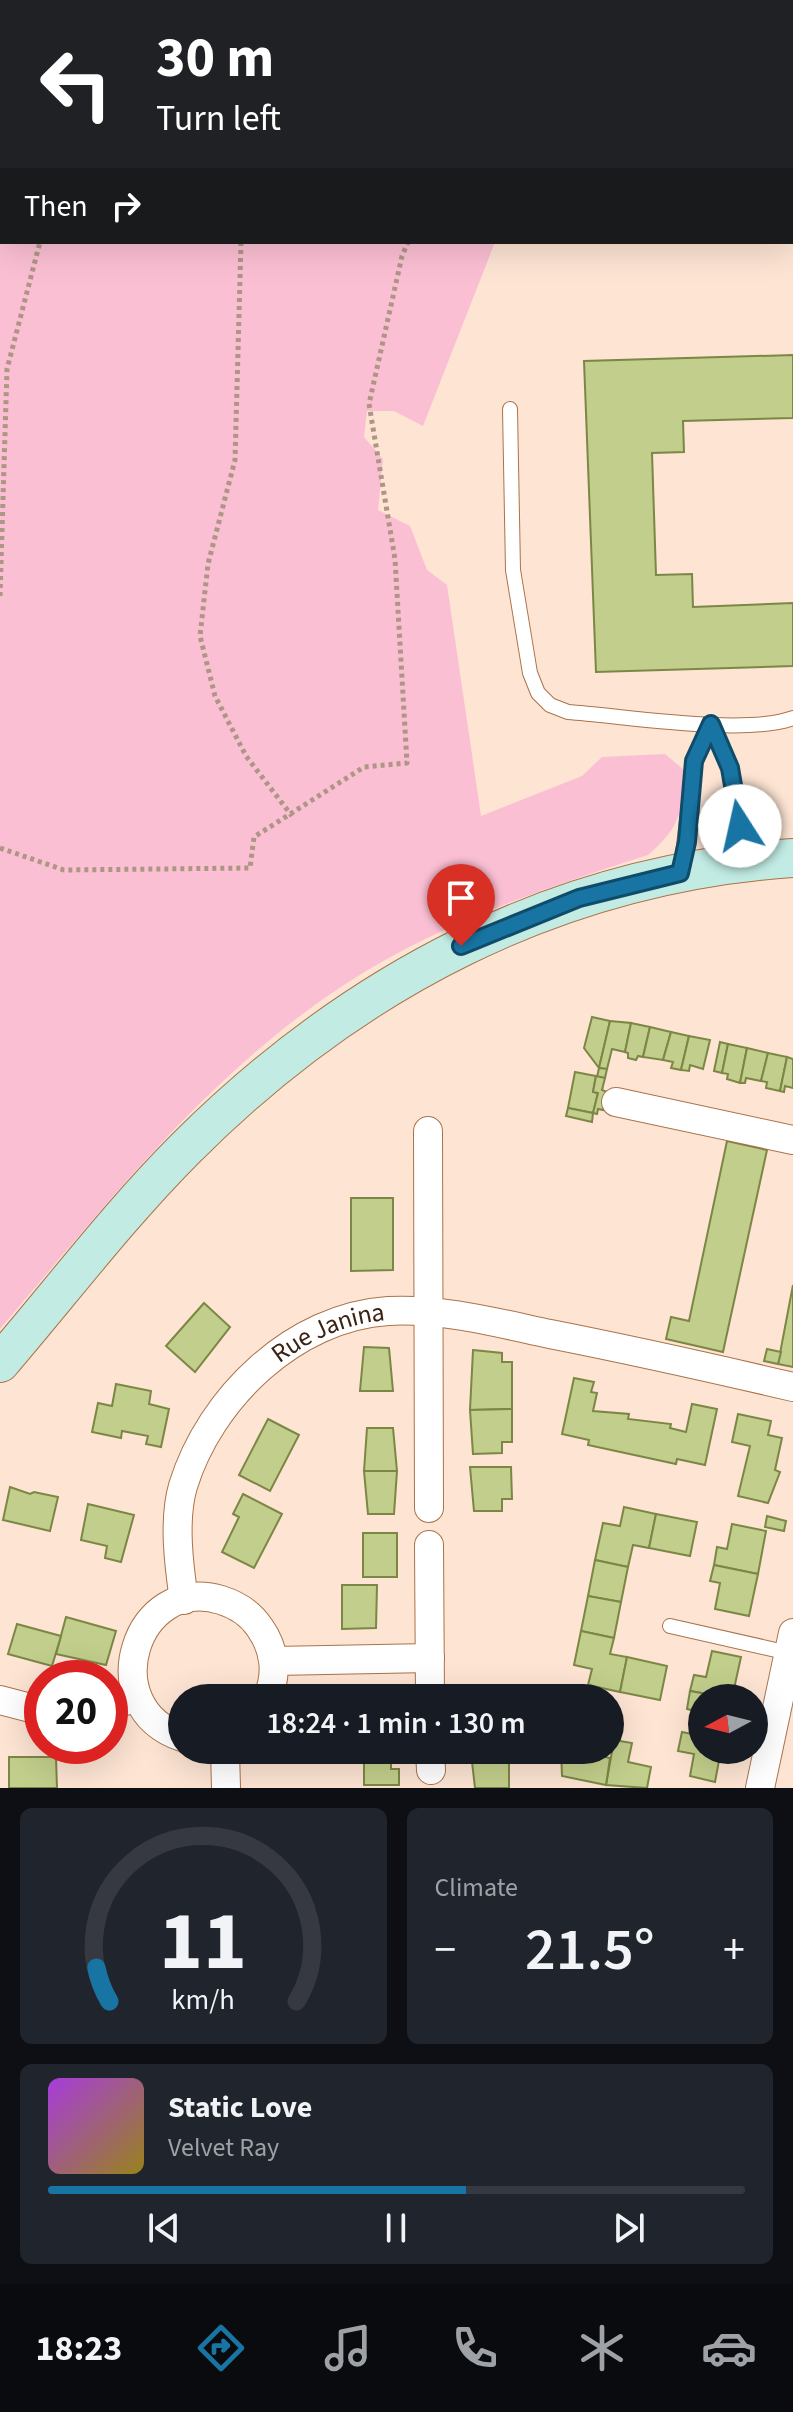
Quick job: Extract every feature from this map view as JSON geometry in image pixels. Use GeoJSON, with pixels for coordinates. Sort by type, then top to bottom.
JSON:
{"type":"FeatureCollection","features":[{"type":"Feature","properties":{"kind":"main road"},"geometry":{"type":"LineString","coordinates":[[0,1363],[183,1151],[232,1103],[300,1046],[371,995],[481,936],[579,898],[680,873],[793,858]]}},
{"type":"Feature","properties":{"kind":"street"},"geometry":{"type":"LineString","coordinates":[[616,1102],[793,1140]]}},
{"type":"Feature","properties":{"kind":"street"},"geometry":{"type":"LineString","coordinates":[[428,1131],[431,1314],[429,1508]]}},
{"type":"Feature","properties":{"kind":"street","name":"Rue Janina"},"geometry":{"type":"LineString","coordinates":[[184,1600],[180,1510],[183,1486],[213,1419],[238,1387],[286,1347],[349,1318],[388,1311],[466,1316],[793,1387]]}},
{"type":"Feature","properties":{"kind":"street"},"geometry":{"type":"LineString","coordinates":[[429,1545],[430,1684]]}},
{"type":"Feature","properties":{"kind":"street"},"geometry":{"type":"LineString","coordinates":[[168,1729],[158,1724],[137,1697],[132,1664],[142,1631],[166,1607],[184,1600],[216,1599],[247,1613],[268,1641],[274,1661],[270,1684]]}},
{"type":"Feature","properties":{"kind":"street"},"geometry":{"type":"LineString","coordinates":[[760,1788],[791,1643]]}},
{"type":"Feature","properties":{"kind":"street"},"geometry":{"type":"LineString","coordinates":[[274,1661],[430,1658]]}},
{"type":"Feature","properties":{"kind":"street"},"geometry":{"type":"LineString","coordinates":[[128,1700],[137,1697]]}},
{"type":"Feature","properties":{"kind":"street"},"geometry":{"type":"LineString","coordinates":[[0,1700],[24,1706]]}},
{"type":"Feature","properties":{"kind":"street"},"geometry":{"type":"LineString","coordinates":[[225,1764],[226,1788]]}},
{"type":"Feature","properties":{"kind":"lane"},"geometry":{"type":"LineString","coordinates":[[510,409],[513,570],[530,673],[538,693],[550,705],[568,712],[711,724],[781,722],[793,718]]}},
{"type":"Feature","properties":{"kind":"lane"},"geometry":{"type":"LineString","coordinates":[[711,724],[730,768],[744,864]]}},
{"type":"Feature","properties":{"kind":"lane"},"geometry":{"type":"LineString","coordinates":[[680,873],[687,842],[694,761],[711,724]]}},
{"type":"Feature","properties":{"kind":"lane"},"geometry":{"type":"LineString","coordinates":[[670,1626],[791,1643]]}},
{"type":"Feature","properties":{"kind":"path"},"geometry":{"type":"LineString","coordinates":[[0,596],[7,369],[39,244]]}},
{"type":"Feature","properties":{"kind":"path"},"geometry":{"type":"LineString","coordinates":[[241,244],[235,460],[208,564],[200,636],[221,708],[246,756],[292,816]]}},
{"type":"Feature","properties":{"kind":"path"},"geometry":{"type":"LineString","coordinates":[[0,848],[64,870],[250,868],[254,837],[292,816],[364,767],[407,763],[395,559],[369,404],[407,244]]}},
{"type":"Feature","properties":{"kind":"shaded area"},"geometry":{"type":"Polygon","coordinates":[[[0,244],[494,244],[423,426],[394,411],[367,411],[364,437],[383,459],[378,510],[410,526],[427,570],[447,585],[481,816],[582,776],[602,757],[665,754],[684,770],[678,818],[667,836],[648,855],[531,894],[455,925],[382,962],[297,1018],[249,1057],[161,1143],[0,1329],[0,244]]]}},
{"type":"Feature","properties":{"kind":"building"},"geometry":{"type":"Polygon","coordinates":[[[793,355],[793,418],[683,421],[684,452],[652,453],[656,575],[692,574],[693,607],[793,603],[793,666],[596,672],[584,361],[793,355]]]}},
{"type":"Feature","properties":{"kind":"building"},"geometry":{"type":"Polygon","coordinates":[[[592,1017],[610,1021],[599,1068],[584,1048],[592,1017]]]}},
{"type":"Feature","properties":{"kind":"building"},"geometry":{"type":"Polygon","coordinates":[[[610,1021],[631,1023],[625,1052],[612,1049],[607,1069],[599,1068],[610,1021]]]}},
{"type":"Feature","properties":{"kind":"building"},"geometry":{"type":"Polygon","coordinates":[[[631,1023],[650,1027],[643,1057],[638,1056],[636,1060],[628,1058],[625,1052],[631,1023]]]}},
{"type":"Feature","properties":{"kind":"building"},"geometry":{"type":"Polygon","coordinates":[[[650,1027],[671,1032],[663,1060],[643,1057],[650,1027]]]}},
{"type":"Feature","properties":{"kind":"building"},"geometry":{"type":"Polygon","coordinates":[[[671,1032],[689,1036],[681,1070],[671,1068],[673,1062],[663,1060],[671,1032]]]}},
{"type":"Feature","properties":{"kind":"building"},"geometry":{"type":"Polygon","coordinates":[[[689,1036],[710,1040],[703,1069],[690,1065],[689,1071],[681,1070],[689,1036]]]}},
{"type":"Feature","properties":{"kind":"building"},"geometry":{"type":"Polygon","coordinates":[[[720,1042],[728,1044],[722,1073],[714,1071],[720,1042]]]}},
{"type":"Feature","properties":{"kind":"building"},"geometry":{"type":"Polygon","coordinates":[[[728,1044],[747,1048],[740,1083],[727,1079],[728,1074],[722,1073],[728,1044]]]}},
{"type":"Feature","properties":{"kind":"building"},"geometry":{"type":"Polygon","coordinates":[[[747,1048],[768,1053],[761,1081],[746,1078],[745,1083],[740,1083],[747,1048]]]}},
{"type":"Feature","properties":{"kind":"building"},"geometry":{"type":"Polygon","coordinates":[[[768,1053],[787,1057],[780,1091],[766,1088],[767,1082],[761,1081],[768,1053]]]}},
{"type":"Feature","properties":{"kind":"building"},"geometry":{"type":"Polygon","coordinates":[[[787,1057],[793,1059],[793,1088],[785,1086],[784,1092],[780,1091],[787,1057]]]}},
{"type":"Feature","properties":{"kind":"building"},"geometry":{"type":"Polygon","coordinates":[[[599,1068],[607,1069],[605,1078],[597,1077],[599,1068]]]}},
{"type":"Feature","properties":{"kind":"building"},"geometry":{"type":"Polygon","coordinates":[[[575,1072],[596,1076],[593,1092],[598,1093],[593,1113],[568,1108],[575,1072]]]}},
{"type":"Feature","properties":{"kind":"building"},"geometry":{"type":"Polygon","coordinates":[[[596,1076],[605,1078],[602,1090],[607,1092],[603,1110],[598,1109],[597,1114],[593,1113],[598,1093],[593,1092],[596,1076]]]}},
{"type":"Feature","properties":{"kind":"building"},"geometry":{"type":"Polygon","coordinates":[[[568,1108],[593,1113],[592,1122],[566,1116],[568,1108]]]}},
{"type":"Feature","properties":{"kind":"building"},"geometry":{"type":"Polygon","coordinates":[[[727,1141],[767,1150],[723,1352],[666,1339],[671,1317],[689,1321],[727,1141]]]}},
{"type":"Feature","properties":{"kind":"building"},"geometry":{"type":"Polygon","coordinates":[[[351,1198],[393,1198],[393,1270],[351,1271],[351,1198]]]}},
{"type":"Feature","properties":{"kind":"building"},"geometry":{"type":"Polygon","coordinates":[[[793,1285],[793,1367],[778,1364],[793,1285]]]}},
{"type":"Feature","properties":{"kind":"building"},"geometry":{"type":"Polygon","coordinates":[[[204,1303],[230,1327],[195,1372],[166,1346],[204,1303]]]}},
{"type":"Feature","properties":{"kind":"building"},"geometry":{"type":"Polygon","coordinates":[[[364,1347],[389,1348],[393,1391],[360,1391],[364,1347]]]}},
{"type":"Feature","properties":{"kind":"building"},"geometry":{"type":"Polygon","coordinates":[[[767,1349],[781,1352],[778,1364],[764,1361],[767,1349]]]}},
{"type":"Feature","properties":{"kind":"building"},"geometry":{"type":"Polygon","coordinates":[[[473,1350],[502,1353],[502,1362],[512,1362],[512,1409],[470,1410],[473,1350]]]}},
{"type":"Feature","properties":{"kind":"building"},"geometry":{"type":"Polygon","coordinates":[[[574,1378],[594,1382],[591,1392],[597,1393],[593,1411],[629,1414],[628,1419],[671,1424],[670,1428],[686,1432],[692,1404],[717,1409],[705,1465],[677,1459],[676,1464],[588,1445],[589,1440],[562,1434],[574,1378]]]}},
{"type":"Feature","properties":{"kind":"building"},"geometry":{"type":"Polygon","coordinates":[[[116,1384],[151,1391],[149,1404],[169,1409],[161,1447],[146,1444],[148,1436],[122,1431],[121,1438],[92,1432],[98,1403],[112,1406],[116,1384]]]}},
{"type":"Feature","properties":{"kind":"building"},"geometry":{"type":"Polygon","coordinates":[[[512,1409],[512,1442],[502,1442],[502,1453],[473,1454],[470,1410],[512,1409]]]}},
{"type":"Feature","properties":{"kind":"building"},"geometry":{"type":"Polygon","coordinates":[[[738,1414],[771,1421],[768,1435],[782,1438],[775,1470],[780,1472],[768,1503],[738,1496],[750,1446],[732,1442],[738,1414]]]}},
{"type":"Feature","properties":{"kind":"building"},"geometry":{"type":"Polygon","coordinates":[[[268,1419],[299,1435],[270,1491],[239,1475],[268,1419]]]}},
{"type":"Feature","properties":{"kind":"building"},"geometry":{"type":"Polygon","coordinates":[[[367,1428],[393,1428],[397,1471],[364,1471],[367,1428]]]}},
{"type":"Feature","properties":{"kind":"building"},"geometry":{"type":"Polygon","coordinates":[[[470,1467],[511,1467],[512,1499],[502,1499],[502,1511],[474,1511],[470,1467]]]}},
{"type":"Feature","properties":{"kind":"building"},"geometry":{"type":"Polygon","coordinates":[[[364,1471],[397,1471],[394,1514],[368,1514],[364,1471]]]}},
{"type":"Feature","properties":{"kind":"building"},"geometry":{"type":"Polygon","coordinates":[[[10,1487],[30,1494],[34,1492],[58,1497],[50,1531],[3,1520],[10,1487]]]}},
{"type":"Feature","properties":{"kind":"building"},"geometry":{"type":"Polygon","coordinates":[[[243,1494],[282,1514],[254,1568],[222,1552],[239,1517],[233,1514],[243,1494]]]}},
{"type":"Feature","properties":{"kind":"building"},"geometry":{"type":"Polygon","coordinates":[[[88,1504],[134,1515],[121,1562],[105,1558],[107,1546],[81,1540],[88,1504]]]}},
{"type":"Feature","properties":{"kind":"building"},"geometry":{"type":"Polygon","coordinates":[[[624,1507],[656,1514],[649,1548],[633,1545],[628,1567],[595,1560],[603,1523],[620,1526],[624,1507]]]}},
{"type":"Feature","properties":{"kind":"building"},"geometry":{"type":"Polygon","coordinates":[[[656,1514],[697,1522],[690,1556],[649,1548],[656,1514]]]}},
{"type":"Feature","properties":{"kind":"building"},"geometry":{"type":"Polygon","coordinates":[[[767,1516],[786,1521],[784,1531],[765,1527],[767,1516]]]}},
{"type":"Feature","properties":{"kind":"building"},"geometry":{"type":"Polygon","coordinates":[[[732,1524],[766,1531],[758,1574],[714,1565],[717,1547],[727,1549],[732,1524]]]}},
{"type":"Feature","properties":{"kind":"building"},"geometry":{"type":"Polygon","coordinates":[[[363,1533],[397,1533],[397,1577],[363,1577],[363,1533]]]}},
{"type":"Feature","properties":{"kind":"building"},"geometry":{"type":"Polygon","coordinates":[[[595,1560],[628,1567],[621,1602],[588,1596],[595,1560]]]}},
{"type":"Feature","properties":{"kind":"building"},"geometry":{"type":"Polygon","coordinates":[[[714,1565],[758,1574],[749,1616],[715,1609],[720,1583],[710,1581],[714,1565]]]}},
{"type":"Feature","properties":{"kind":"building"},"geometry":{"type":"Polygon","coordinates":[[[342,1585],[377,1585],[376,1628],[342,1629],[342,1585]]]}},
{"type":"Feature","properties":{"kind":"building"},"geometry":{"type":"Polygon","coordinates":[[[588,1596],[621,1602],[614,1638],[581,1631],[588,1596]]]}},
{"type":"Feature","properties":{"kind":"building"},"geometry":{"type":"Polygon","coordinates":[[[66,1617],[116,1631],[107,1660],[83,1660],[56,1654],[66,1617]]]}},
{"type":"Feature","properties":{"kind":"building"},"geometry":{"type":"Polygon","coordinates":[[[17,1624],[61,1636],[54,1660],[30,1660],[8,1654],[17,1624]]]}},
{"type":"Feature","properties":{"kind":"building"},"geometry":{"type":"Polygon","coordinates":[[[581,1631],[614,1638],[610,1654],[627,1657],[622,1684],[588,1684],[592,1669],[574,1665],[581,1631]]]}},
{"type":"Feature","properties":{"kind":"building"},"geometry":{"type":"Polygon","coordinates":[[[712,1651],[741,1657],[735,1684],[692,1684],[694,1675],[706,1677],[712,1651]]]}},
{"type":"Feature","properties":{"kind":"building"},"geometry":{"type":"Polygon","coordinates":[[[627,1657],[667,1666],[660,1700],[624,1693],[622,1684],[627,1657]]]}},
{"type":"Feature","properties":{"kind":"building"},"geometry":{"type":"Polygon","coordinates":[[[682,1732],[688,1733],[688,1753],[678,1751],[682,1732]]]}},
{"type":"Feature","properties":{"kind":"building"},"geometry":{"type":"Polygon","coordinates":[[[624,1742],[632,1743],[628,1762],[651,1767],[647,1788],[606,1785],[610,1764],[624,1764],[624,1742]]]}},
{"type":"Feature","properties":{"kind":"building"},"geometry":{"type":"Polygon","coordinates":[[[9,1757],[24,1757],[24,1764],[56,1764],[57,1788],[9,1788],[9,1757]]]}},
{"type":"Feature","properties":{"kind":"building"},"geometry":{"type":"Polygon","coordinates":[[[364,1764],[391,1764],[391,1769],[399,1769],[399,1785],[364,1785],[364,1764]]]}},
{"type":"Feature","properties":{"kind":"building"},"geometry":{"type":"Polygon","coordinates":[[[472,1764],[509,1764],[509,1788],[475,1788],[472,1764]]]}},
{"type":"Feature","properties":{"kind":"building"},"geometry":{"type":"Polygon","coordinates":[[[562,1764],[609,1764],[606,1785],[562,1776],[562,1764]]]}},
{"type":"Feature","properties":{"kind":"building"},"geometry":{"type":"Polygon","coordinates":[[[692,1764],[718,1764],[715,1782],[690,1776],[692,1764]]]}},
{"type":"Feature","properties":{"kind":"route"},"geometry":{"type":"LineString","coordinates":[[461,946],[579,898],[680,873],[687,842],[694,761],[711,724],[730,768],[740,826]]}}]}
